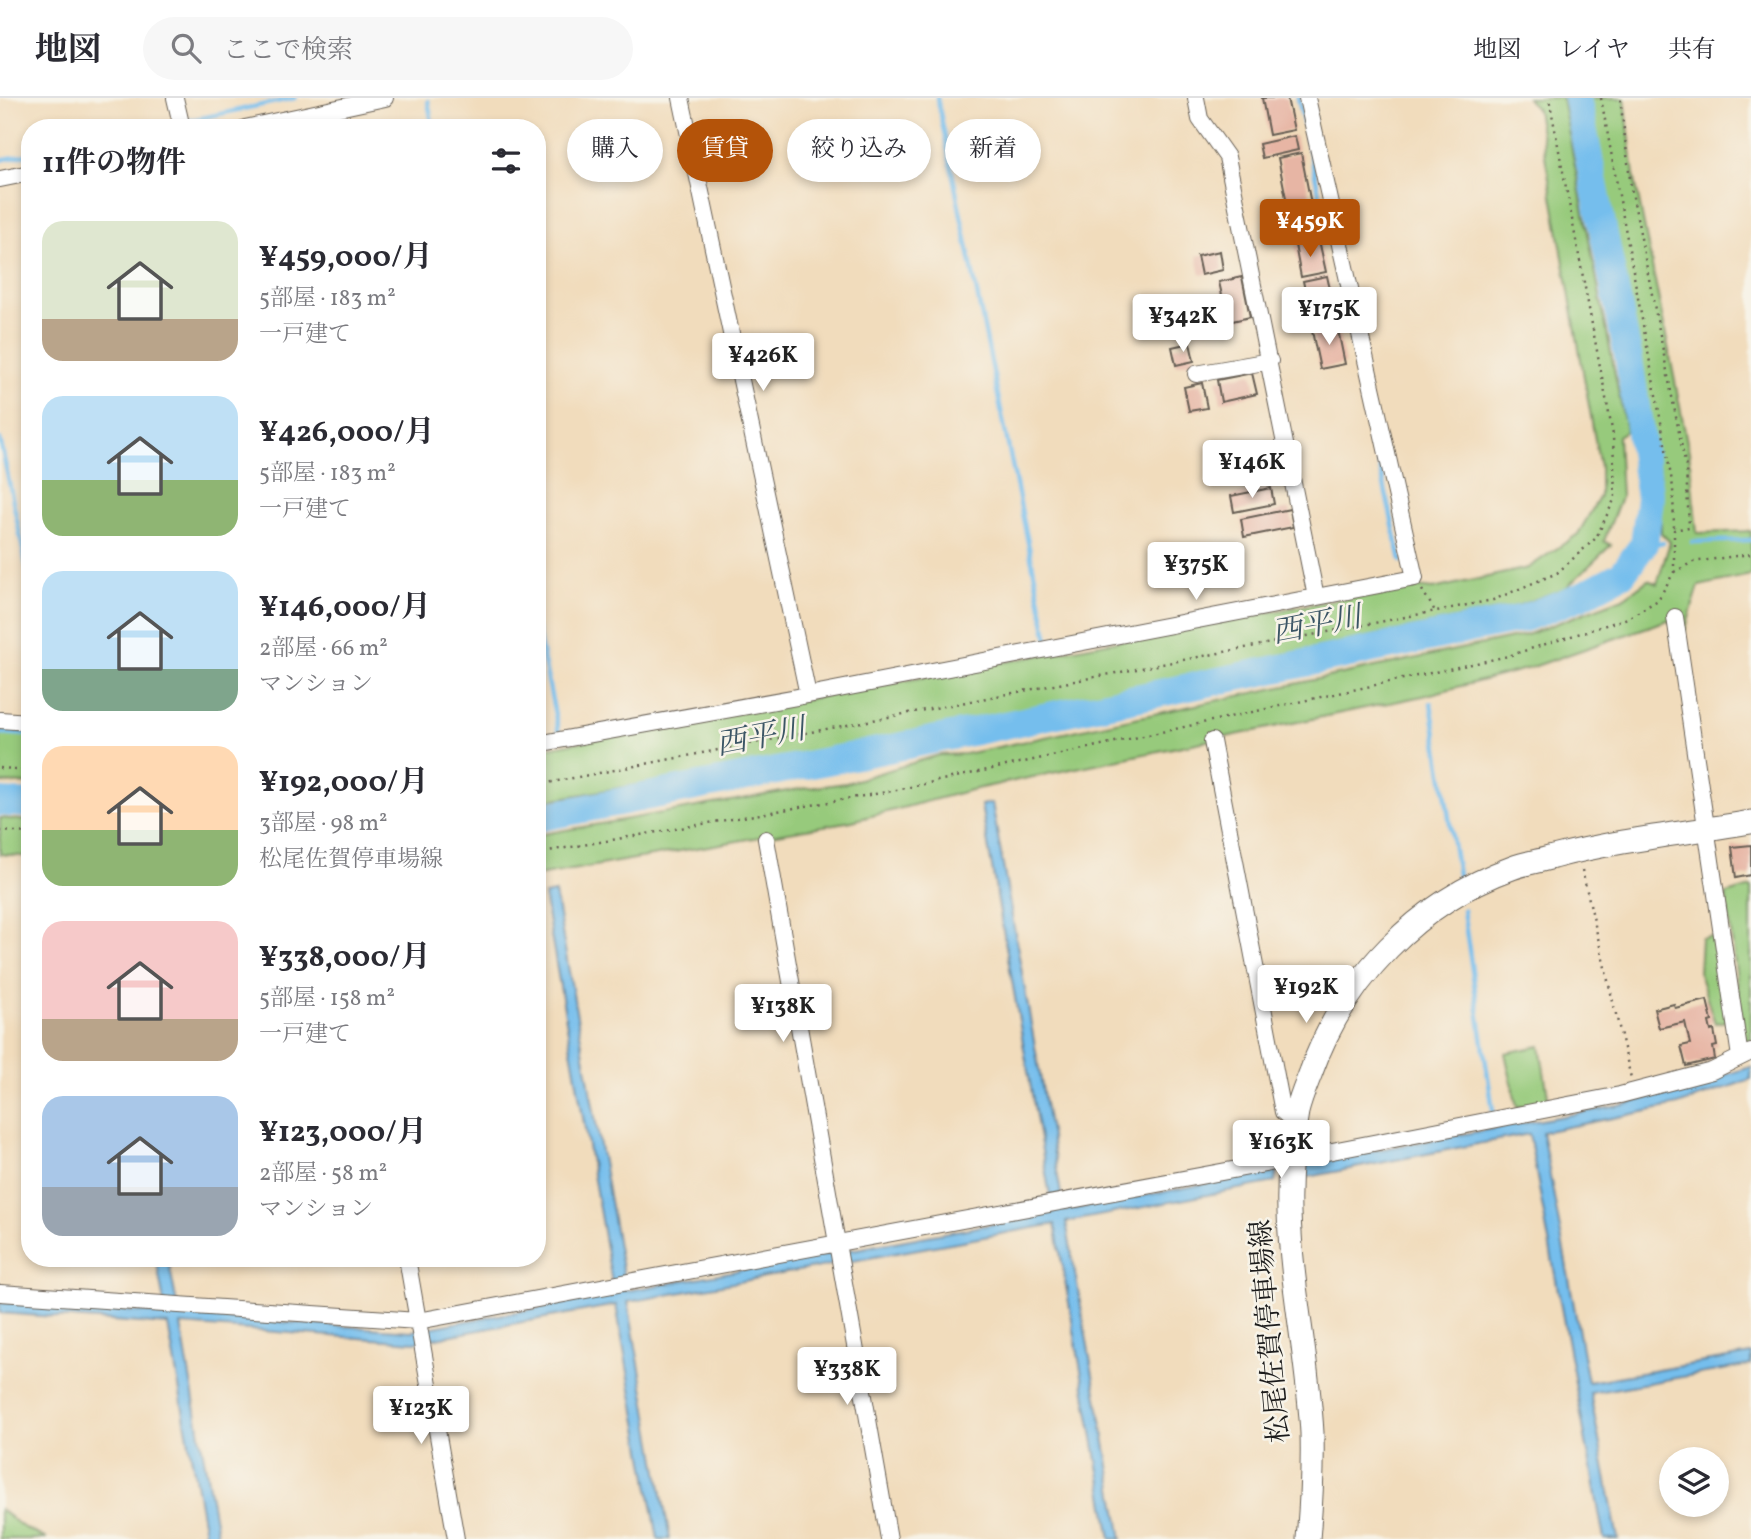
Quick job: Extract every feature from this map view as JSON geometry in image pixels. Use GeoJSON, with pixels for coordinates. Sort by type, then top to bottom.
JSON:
{"type":"FeatureCollection","features":[{"type":"Feature","properties":{"kind":"main road","name":"松尾佐賀停車場線"},"geometry":{"type":"LineString","coordinates":[[1308,1539],[1313,1491],[1312,1432],[1293,1272],[1289,1211],[1291,1159],[1297,1110],[1322,1041],[1351,992],[1387,948],[1423,918],[1458,894],[1512,868],[1578,851],[1751,822]]}},
{"type":"Feature","properties":{"kind":"street"},"geometry":{"type":"LineString","coordinates":[[175,98],[180,119]]}},
{"type":"Feature","properties":{"kind":"street"},"geometry":{"type":"LineString","coordinates":[[287,119],[385,98]]}},
{"type":"Feature","properties":{"kind":"street"},"geometry":{"type":"LineString","coordinates":[[681,98],[808,695]]}},
{"type":"Feature","properties":{"kind":"street"},"geometry":{"type":"LineString","coordinates":[[1196,98],[1200,119],[1227,157],[1316,597]]}},
{"type":"Feature","properties":{"kind":"street"},"geometry":{"type":"LineString","coordinates":[[546,742],[808,695],[1415,578],[1307,98]]}},
{"type":"Feature","properties":{"kind":"street"},"geometry":{"type":"LineString","coordinates":[[0,179],[21,175]]}},
{"type":"Feature","properties":{"kind":"street"},"geometry":{"type":"LineString","coordinates":[[1196,374],[1270,361]]}},
{"type":"Feature","properties":{"kind":"street"},"geometry":{"type":"LineString","coordinates":[[0,1293],[418,1321],[1291,1159],[1634,1091],[1712,1071],[1745,1055],[1675,617]]}},
{"type":"Feature","properties":{"kind":"street"},"geometry":{"type":"LineString","coordinates":[[0,720],[21,721]]}},
{"type":"Feature","properties":{"kind":"street"},"geometry":{"type":"LineString","coordinates":[[1212,741],[1283,1112],[1296,1123]]}},
{"type":"Feature","properties":{"kind":"street"},"geometry":{"type":"LineString","coordinates":[[766,839],[889,1539]]}},
{"type":"Feature","properties":{"kind":"street"},"geometry":{"type":"LineString","coordinates":[[409,1267],[456,1539]]}},
{"type":"Feature","properties":{"kind":"path"},"geometry":{"type":"LineString","coordinates":[[546,783],[1493,600],[1557,573],[1596,538],[1615,498],[1613,435],[1549,98]]}},
{"type":"Feature","properties":{"kind":"path"},"geometry":{"type":"LineString","coordinates":[[546,851],[892,791],[1508,656],[1628,618],[1658,600],[1674,572],[1673,487],[1601,98]]}},
{"type":"Feature","properties":{"kind":"path"},"geometry":{"type":"LineString","coordinates":[[1619,98],[1631,187],[1686,468],[1689,527],[1674,530]]}},
{"type":"Feature","properties":{"kind":"path"},"geometry":{"type":"LineString","coordinates":[[1674,572],[1693,562],[1751,554]]}},
{"type":"Feature","properties":{"kind":"path"},"geometry":{"type":"LineString","coordinates":[[1415,578],[1435,611]]}},
{"type":"Feature","properties":{"kind":"path"},"geometry":{"type":"LineString","coordinates":[[0,768],[21,769]]}},
{"type":"Feature","properties":{"kind":"path"},"geometry":{"type":"LineString","coordinates":[[0,831],[21,833]]}},
{"type":"Feature","properties":{"kind":"path"},"geometry":{"type":"LineString","coordinates":[[1578,851],[1634,1091]]}},
{"type":"Feature","properties":{"kind":"green space"},"geometry":{"type":"Polygon","coordinates":[[[1527,98],[1562,98],[1626,431],[1618,436],[1621,497],[1604,541],[1611,545],[1566,588],[1517,606],[753,765],[546,800],[546,748],[1409,586],[1433,589],[1528,568],[1578,534],[1600,496],[1600,468],[1537,110],[1527,98]]]}},
{"type":"Feature","properties":{"kind":"green space"},"geometry":{"type":"Polygon","coordinates":[[[1590,98],[1625,98],[1634,175],[1689,452],[1697,533],[1751,531],[1751,575],[1699,586],[1684,634],[1668,620],[1530,668],[1423,696],[971,790],[852,821],[546,874],[546,833],[846,783],[939,755],[965,754],[1526,635],[1623,598],[1648,580],[1657,584],[1670,542],[1661,533],[1660,477],[1590,98]]]}},
{"type":"Feature","properties":{"kind":"green space"},"geometry":{"type":"Polygon","coordinates":[[[0,729],[21,731],[21,784],[0,783],[0,729]]]}},
{"type":"Feature","properties":{"kind":"green space"},"geometry":{"type":"Polygon","coordinates":[[[0,818],[21,820],[21,856],[0,854],[0,818]]]}},
{"type":"Feature","properties":{"kind":"green space"},"geometry":{"type":"Polygon","coordinates":[[[1751,887],[1751,1040],[1745,1042],[1726,894],[1751,887]]]}},
{"type":"Feature","properties":{"kind":"green space"},"geometry":{"type":"Polygon","coordinates":[[[1714,936],[1727,1021],[1715,1023],[1699,973],[1701,938],[1714,936]]]}},
{"type":"Feature","properties":{"kind":"green space"},"geometry":{"type":"Polygon","coordinates":[[[1540,1046],[1549,1102],[1517,1107],[1505,1053],[1540,1046]]]}},
{"type":"Feature","properties":{"kind":"green space"},"geometry":{"type":"Polygon","coordinates":[[[0,1509],[24,1528],[47,1539],[0,1539],[0,1509]]]}},
{"type":"Feature","properties":{"kind":"water"},"geometry":{"type":"Polygon","coordinates":[[[992,803],[1064,1211],[1277,1170],[1275,1182],[1066,1222],[1122,1539],[1111,1539],[1055,1224],[628,1302],[670,1539],[658,1539],[616,1305],[414,1342],[181,1325],[218,1539],[206,1539],[168,1325],[0,1313],[0,1302],[166,1314],[158,1267],[170,1267],[179,1315],[412,1331],[614,1294],[546,906],[546,895],[555,893],[626,1291],[1053,1213],[981,805],[992,803]]]}},
{"type":"Feature","properties":{"kind":"water"},"geometry":{"type":"Polygon","coordinates":[[[1751,1067],[1751,1079],[1678,1105],[1542,1132],[1588,1382],[1751,1354],[1751,1365],[1590,1393],[1618,1539],[1604,1539],[1529,1134],[1303,1178],[1305,1163],[1624,1105],[1751,1067]]]}},
{"type":"Feature","properties":{"kind":"building"},"geometry":{"type":"Polygon","coordinates":[[[1262,98],[1287,98],[1294,130],[1269,135],[1262,98]]]}},
{"type":"Feature","properties":{"kind":"building"},"geometry":{"type":"Polygon","coordinates":[[[1295,136],[1298,150],[1262,158],[1259,144],[1295,136]]]}},
{"type":"Feature","properties":{"kind":"building"},"geometry":{"type":"Polygon","coordinates":[[[1301,153],[1311,204],[1288,208],[1278,158],[1301,153]]]}},
{"type":"Feature","properties":{"kind":"building"},"geometry":{"type":"Polygon","coordinates":[[[1319,240],[1326,272],[1301,277],[1295,245],[1319,240]]]}},
{"type":"Feature","properties":{"kind":"building"},"geometry":{"type":"Polygon","coordinates":[[[1220,251],[1223,270],[1201,275],[1197,256],[1220,251]]]}},
{"type":"Feature","properties":{"kind":"building"},"geometry":{"type":"Polygon","coordinates":[[[1327,276],[1333,303],[1309,308],[1303,281],[1327,276]]]}},
{"type":"Feature","properties":{"kind":"building"},"geometry":{"type":"Polygon","coordinates":[[[1242,277],[1250,317],[1228,322],[1219,282],[1242,277]]]}},
{"type":"Feature","properties":{"kind":"building"},"geometry":{"type":"Polygon","coordinates":[[[1337,325],[1345,364],[1320,369],[1312,331],[1337,325]]]}},
{"type":"Feature","properties":{"kind":"building"},"geometry":{"type":"Polygon","coordinates":[[[1190,343],[1194,361],[1176,365],[1172,347],[1190,343]]]}},
{"type":"Feature","properties":{"kind":"building"},"geometry":{"type":"Polygon","coordinates":[[[1252,373],[1257,394],[1221,402],[1217,380],[1252,373]]]}},
{"type":"Feature","properties":{"kind":"building"},"geometry":{"type":"Polygon","coordinates":[[[1202,383],[1207,408],[1189,411],[1184,387],[1202,383]]]}},
{"type":"Feature","properties":{"kind":"building"},"geometry":{"type":"Polygon","coordinates":[[[1271,488],[1274,504],[1234,512],[1231,496],[1271,488]]]}},
{"type":"Feature","properties":{"kind":"building"},"geometry":{"type":"Polygon","coordinates":[[[1290,509],[1293,527],[1244,537],[1241,519],[1290,509]]]}},
{"type":"Feature","properties":{"kind":"building"},"geometry":{"type":"Polygon","coordinates":[[[1751,845],[1751,875],[1736,878],[1732,847],[1751,845]]]}},
{"type":"Feature","properties":{"kind":"building"},"geometry":{"type":"Polygon","coordinates":[[[1707,1000],[1712,1021],[1709,1022],[1711,1031],[1714,1030],[1717,1046],[1713,1047],[1715,1059],[1686,1066],[1681,1046],[1690,1044],[1685,1022],[1659,1028],[1654,1009],[1674,1004],[1675,1008],[1707,1000]]]}},
{"type":"Feature","properties":{"kind":"waterway"},"geometry":{"type":"LineString","coordinates":[[196,119],[295,98]]}},
{"type":"Feature","properties":{"kind":"waterway"},"geometry":{"type":"LineString","coordinates":[[937,98],[1048,640]]}},
{"type":"Feature","properties":{"kind":"waterway"},"geometry":{"type":"LineString","coordinates":[[1298,98],[1401,561]]}},
{"type":"Feature","properties":{"kind":"waterway","name":"西平川"},"geometry":{"type":"LineString","coordinates":[[546,816],[1524,618],[1581,596],[1622,574],[1644,544],[1650,498],[1629,360],[1577,98]]}},
{"type":"Feature","properties":{"kind":"waterway"},"geometry":{"type":"LineString","coordinates":[[428,101],[431,119]]}},
{"type":"Feature","properties":{"kind":"waterway"},"geometry":{"type":"LineString","coordinates":[[0,160],[21,156]]}},
{"type":"Feature","properties":{"kind":"waterway"},"geometry":{"type":"LineString","coordinates":[[0,439],[21,540]]}},
{"type":"Feature","properties":{"kind":"waterway"},"geometry":{"type":"LineString","coordinates":[[1692,542],[1751,540]]}},
{"type":"Feature","properties":{"kind":"waterway"},"geometry":{"type":"LineString","coordinates":[[1644,544],[1663,543]]}},
{"type":"Feature","properties":{"kind":"waterway"},"geometry":{"type":"LineString","coordinates":[[546,671],[559,734]]}},
{"type":"Feature","properties":{"kind":"waterway"},"geometry":{"type":"LineString","coordinates":[[1431,703],[1459,881]]}},
{"type":"Feature","properties":{"kind":"waterway"},"geometry":{"type":"LineString","coordinates":[[0,733],[21,734]]}},
{"type":"Feature","properties":{"kind":"waterway","name":"西平川"},"geometry":{"type":"LineString","coordinates":[[0,802],[21,803]]}},
{"type":"Feature","properties":{"kind":"waterway"},"geometry":{"type":"LineString","coordinates":[[1463,910],[1494,1117]]}}]}
